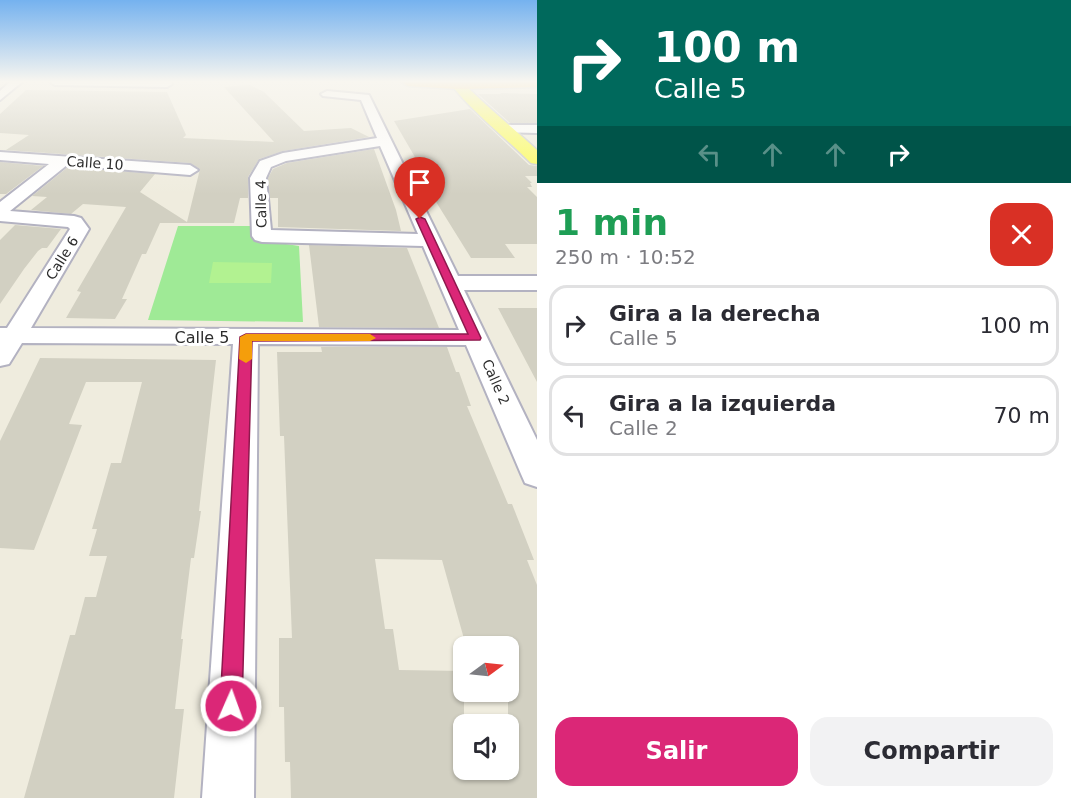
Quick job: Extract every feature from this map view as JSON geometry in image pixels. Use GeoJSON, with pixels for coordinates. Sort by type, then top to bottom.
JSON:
{"type":"FeatureCollection","features":[{"type":"Feature","properties":{"kind":"main road"},"geometry":{"type":"LineString","coordinates":[[492,119],[506,129],[537,159]]}},
{"type":"Feature","properties":{"kind":"street","name":"Calle 2"},"geometry":{"type":"LineString","coordinates":[[376,119],[537,474]]}},
{"type":"Feature","properties":{"kind":"street"},"geometry":{"type":"LineString","coordinates":[[506,129],[537,129]]}},
{"type":"Feature","properties":{"kind":"street","name":"Calle 4"},"geometry":{"type":"LineString","coordinates":[[386,141],[283,157],[265,164],[258,178],[262,236],[429,240]]}},
{"type":"Feature","properties":{"kind":"street","name":"Calle 10"},"geometry":{"type":"LineString","coordinates":[[0,156],[190,170]]}},
{"type":"Feature","properties":{"kind":"street"},"geometry":{"type":"LineString","coordinates":[[0,211],[64,160]]}},
{"type":"Feature","properties":{"kind":"street","name":"Calle 6"},"geometry":{"type":"LineString","coordinates":[[0,216],[74,222],[80,229],[7,335],[0,358]]}},
{"type":"Feature","properties":{"kind":"street"},"geometry":{"type":"LineString","coordinates":[[450,283],[537,283]]}},
{"type":"Feature","properties":{"kind":"street","name":"Calle 5"},"geometry":{"type":"LineString","coordinates":[[7,335],[476,338]]}},
{"type":"Feature","properties":{"kind":"street"},"geometry":{"type":"LineString","coordinates":[[228,798],[246,337]]}},
{"type":"Feature","properties":{"kind":"green space"},"geometry":{"type":"Polygon","coordinates":[[[178,226],[254,226],[254,239],[299,246],[303,322],[148,320],[178,226]]]}},
{"type":"Feature","properties":{"kind":"green space"},"geometry":{"type":"Polygon","coordinates":[[[213,262],[272,263],[271,283],[209,283],[213,262]]]}},
{"type":"Feature","properties":{"kind":"building"},"geometry":{"type":"Polygon","coordinates":[[[0,119],[179,119],[186,135],[183,138],[274,142],[253,119],[292,119],[304,131],[351,128],[369,137],[283,151],[259,159],[248,177],[248,198],[240,198],[234,223],[160,223],[146,254],[142,254],[122,299],[127,299],[115,319],[66,318],[81,292],[77,291],[126,207],[83,204],[71,214],[31,210],[47,197],[32,196],[68,167],[155,174],[140,192],[187,222],[200,169],[190,163],[6,150],[29,135],[0,133],[0,119]]]}},
{"type":"Feature","properties":{"kind":"building"},"geometry":{"type":"Polygon","coordinates":[[[481,119],[529,165],[537,166],[537,176],[525,176],[532,183],[530,183],[532,187],[527,187],[537,197],[537,244],[505,244],[515,258],[471,258],[433,197],[415,162],[419,164],[394,121],[481,119]]]}},
{"type":"Feature","properties":{"kind":"building"},"geometry":{"type":"Polygon","coordinates":[[[506,119],[537,119],[537,123],[510,123],[506,119]]]}},
{"type":"Feature","properties":{"kind":"building"},"geometry":{"type":"Polygon","coordinates":[[[374,149],[396,210],[401,231],[278,227],[278,198],[270,198],[268,178],[273,169],[287,163],[374,149]]]}},
{"type":"Feature","properties":{"kind":"building"},"geometry":{"type":"Polygon","coordinates":[[[0,162],[43,166],[6,194],[0,194],[0,162]]]}},
{"type":"Feature","properties":{"kind":"building"},"geometry":{"type":"Polygon","coordinates":[[[15,225],[61,229],[47,248],[38,251],[0,304],[0,240],[15,225]]]}},
{"type":"Feature","properties":{"kind":"building"},"geometry":{"type":"Polygon","coordinates":[[[309,245],[407,248],[439,328],[319,327],[309,245]]]}},
{"type":"Feature","properties":{"kind":"building"},"geometry":{"type":"Polygon","coordinates":[[[498,308],[537,308],[537,382],[498,308]]]}},
{"type":"Feature","properties":{"kind":"building"},"geometry":{"type":"Polygon","coordinates":[[[321,347],[447,347],[471,406],[467,406],[508,504],[512,504],[534,560],[527,560],[537,585],[537,798],[291,798],[290,762],[285,762],[284,707],[279,707],[279,638],[292,638],[284,436],[280,436],[277,352],[322,352],[321,347]]]}},
{"type":"Feature","properties":{"kind":"building"},"geometry":{"type":"Polygon","coordinates":[[[40,358],[216,360],[199,511],[201,511],[194,558],[191,558],[181,639],[183,639],[175,709],[184,709],[174,798],[24,798],[70,635],[75,635],[85,597],[96,597],[107,556],[89,556],[97,529],[92,529],[111,463],[121,463],[142,382],[86,382],[69,424],[82,425],[34,550],[0,548],[0,441],[40,358]]]}},
{"type":"Feature","properties":{"kind":"slow traffic"},"geometry":{"type":"LineString","coordinates":[[246,359],[246,337],[370,338]]}},
{"type":"Feature","properties":{"kind":"route"},"geometry":{"type":"LineString","coordinates":[[231,706],[246,337],[476,338],[420,219]]}}]}
